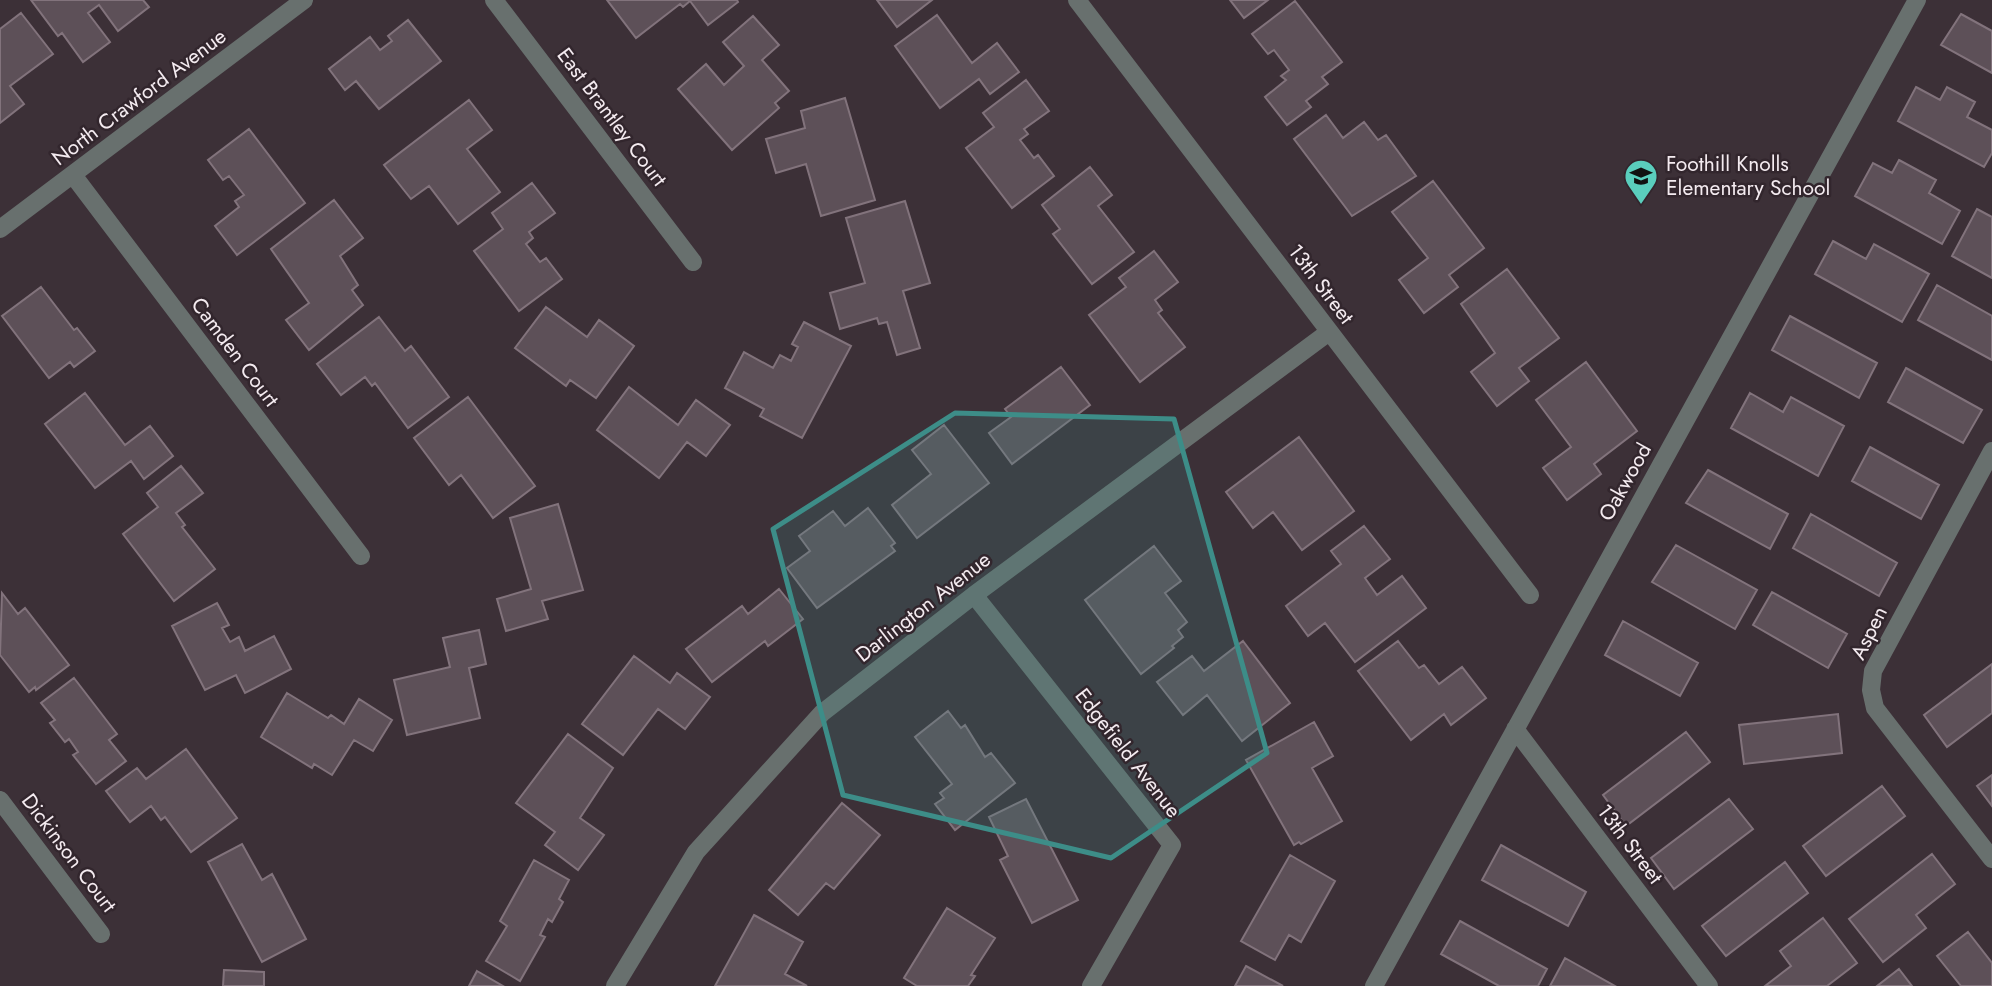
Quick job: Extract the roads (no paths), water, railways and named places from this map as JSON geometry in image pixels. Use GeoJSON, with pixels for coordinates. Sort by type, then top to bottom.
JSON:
{"type":"FeatureCollection","features":[{"type":"Feature","properties":{"kind":"street","name":"North Crawford Avenue"},"geometry":{"type":"LineString","coordinates":[[0,229],[304,0]]}},
{"type":"Feature","properties":{"kind":"street","name":"East Brantley Court"},"geometry":{"type":"LineString","coordinates":[[494,0],[693,262]]}},
{"type":"Feature","properties":{"kind":"street","name":"13th Street"},"geometry":{"type":"LineString","coordinates":[[1077,0],[1530,595]]}},
{"type":"Feature","properties":{"kind":"street","name":"Oakwood"},"geometry":{"type":"LineString","coordinates":[[1374,986],[1917,0]]}},
{"type":"Feature","properties":{"kind":"street","name":"Camden Court"},"geometry":{"type":"LineString","coordinates":[[73,175],[360,556]]}},
{"type":"Feature","properties":{"kind":"street","name":"Darlington Avenue"},"geometry":{"type":"LineString","coordinates":[[615,986],[696,852],[813,723],[974,595],[1329,332]]}},
{"type":"Feature","properties":{"kind":"street","name":"Aspen"},"geometry":{"type":"LineString","coordinates":[[1992,451],[1873,671],[1871,690],[1875,708],[1992,859]]}},
{"type":"Feature","properties":{"kind":"street","name":"Edgefield Avenue"},"geometry":{"type":"LineString","coordinates":[[974,595],[1172,845],[1091,986]]}},
{"type":"Feature","properties":{"kind":"street","name":"13th Street"},"geometry":{"type":"LineString","coordinates":[[1515,729],[1703,983]]}},
{"type":"Feature","properties":{"kind":"street","name":"Dickinson Court"},"geometry":{"type":"LineString","coordinates":[[0,800],[101,934]]}},
{"type":"Feature","properties":{"kind":"place","name":"Foothill Knolls Elementary School"},"geometry":{"type":"Point","coordinates":[1641,206]}}]}
